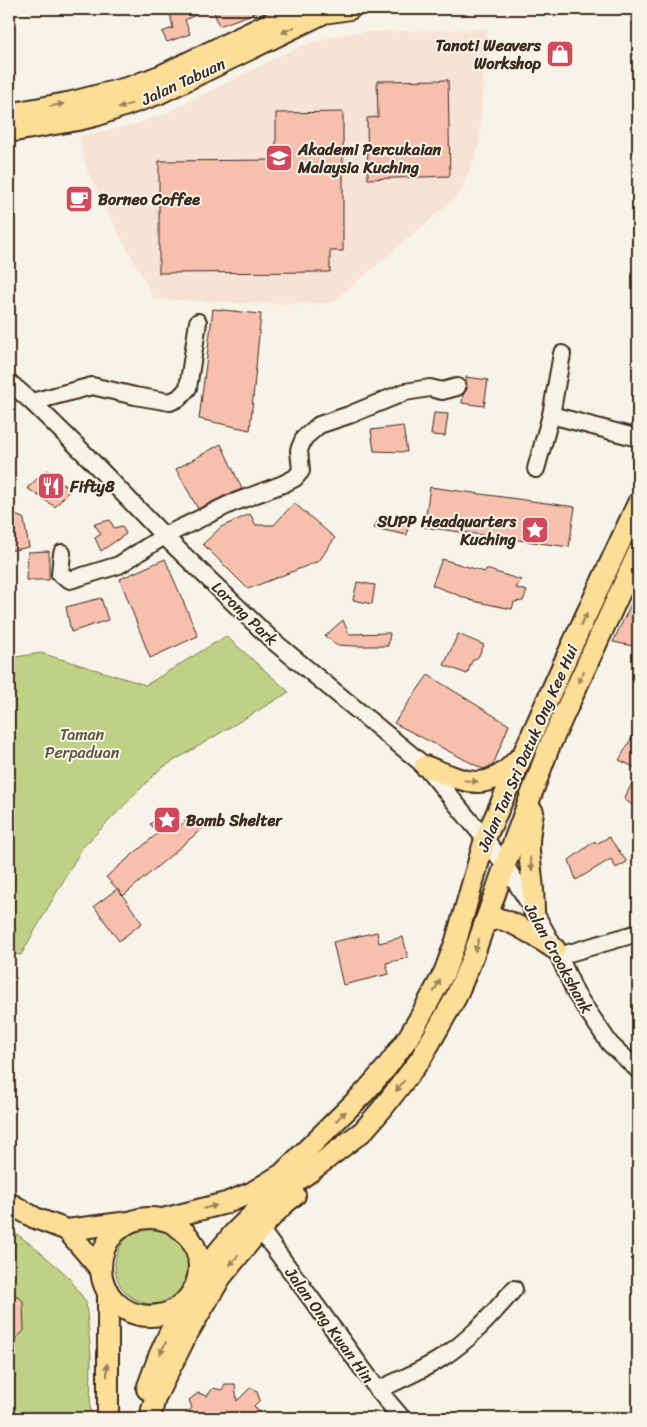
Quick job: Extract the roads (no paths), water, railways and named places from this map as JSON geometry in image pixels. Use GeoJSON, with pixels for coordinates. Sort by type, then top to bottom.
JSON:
{"type":"FeatureCollection","features":[{"type":"Feature","properties":{"kind":"main road","name":"Jalan Tabuan"},"geometry":{"type":"LineString","coordinates":[[9,114],[72,102],[130,87],[160,76],[298,9]]}},
{"type":"Feature","properties":{"kind":"main road","name":"Jalan Tabuan"},"geometry":{"type":"LineString","coordinates":[[9,132],[78,120],[129,105],[158,94],[324,13],[350,9]]}},
{"type":"Feature","properties":{"kind":"main road","name":"Jalan Tan Sri Datuk Ong Kee Hui"},"geometry":{"type":"LineString","coordinates":[[163,1219],[226,1203],[251,1193],[282,1174],[366,1091],[408,1038],[444,973],[456,941],[485,838],[562,665],[638,503]]}},
{"type":"Feature","properties":{"kind":"main road","name":"Jalan Tan Sri Datuk Ong Kee Hui"},"geometry":{"type":"LineString","coordinates":[[199,1275],[234,1233],[258,1209],[363,1131],[420,1060],[456,997],[474,954],[549,747],[637,561]]}},
{"type":"Feature","properties":{"kind":"main road"},"geometry":{"type":"LineString","coordinates":[[534,911],[529,851],[530,829],[549,747]]}},
{"type":"Feature","properties":{"kind":"main road"},"geometry":{"type":"LineString","coordinates":[[425,766],[462,780],[479,782],[495,780],[509,769],[524,752]]}},
{"type":"Feature","properties":{"kind":"main road"},"geometry":{"type":"LineString","coordinates":[[485,922],[498,919],[510,923],[533,935],[557,952]]}},
{"type":"Feature","properties":{"kind":"main road"},"geometry":{"type":"LineString","coordinates":[[150,1418],[155,1398],[186,1336],[220,1277],[260,1229],[284,1204],[311,1182],[340,1149]]}},
{"type":"Feature","properties":{"kind":"main road"},"geometry":{"type":"LineString","coordinates":[[9,1203],[35,1218],[67,1230],[129,1222],[146,1217],[163,1219],[176,1224],[188,1234],[196,1246],[200,1260],[199,1275],[193,1291],[183,1304],[159,1356],[144,1396],[139,1418]]}},
{"type":"Feature","properties":{"kind":"main road"},"geometry":{"type":"LineString","coordinates":[[129,1222],[117,1230],[108,1242],[102,1255],[101,1270],[103,1282],[108,1292],[123,1308],[143,1316],[157,1316],[171,1312],[183,1304]]}},
{"type":"Feature","properties":{"kind":"main road"},"geometry":{"type":"LineString","coordinates":[[67,1230],[101,1270]]}},
{"type":"Feature","properties":{"kind":"main road"},"geometry":{"type":"LineString","coordinates":[[108,1292],[108,1418]]}},
{"type":"Feature","properties":{"kind":"street"},"geometry":{"type":"LineString","coordinates":[[32,402],[92,386],[170,402],[180,398],[188,388],[198,322]]}},
{"type":"Feature","properties":{"kind":"street"},"geometry":{"type":"LineString","coordinates":[[536,469],[551,415],[562,354]]}},
{"type":"Feature","properties":{"kind":"street","name":"Lorong Park"},"geometry":{"type":"LineString","coordinates":[[9,382],[83,452],[164,536],[272,640],[425,766],[485,838]]}},
{"type":"Feature","properties":{"kind":"street"},"geometry":{"type":"LineString","coordinates":[[62,553],[60,574],[70,580],[85,577],[118,565],[164,536],[230,504],[295,478],[301,471],[299,450],[304,438],[319,425],[405,392],[430,388],[442,391],[457,388]]}},
{"type":"Feature","properties":{"kind":"street"},"geometry":{"type":"LineString","coordinates":[[551,415],[638,438]]}},
{"type":"Feature","properties":{"kind":"street","name":"Jalan Crookshank"},"geometry":{"type":"LineString","coordinates":[[485,838],[505,865],[534,911],[557,952],[576,994],[610,1044],[638,1070]]}},
{"type":"Feature","properties":{"kind":"street"},"geometry":{"type":"LineString","coordinates":[[557,952],[638,933]]}},
{"type":"Feature","properties":{"kind":"street","name":"Jalan Ong Kwan Hin"},"geometry":{"type":"LineString","coordinates":[[260,1229],[378,1390],[402,1418]]}},
{"type":"Feature","properties":{"kind":"street"},"geometry":{"type":"LineString","coordinates":[[378,1390],[430,1365],[455,1348],[471,1336],[514,1289]]}},
{"type":"Feature","properties":{"kind":"place","name":"Tanoti Weavers Workshop"},"geometry":{"type":"Point","coordinates":[560,54]}},
{"type":"Feature","properties":{"kind":"place","name":"Akademi Percukaian Malaysia Kuching"},"geometry":{"type":"Point","coordinates":[279,158]}},
{"type":"Feature","properties":{"kind":"place","name":"Borneo Coffee"},"geometry":{"type":"Point","coordinates":[79,199]}},
{"type":"Feature","properties":{"kind":"place","name":"Fifty8"},"geometry":{"type":"Point","coordinates":[51,486]}},
{"type":"Feature","properties":{"kind":"place","name":"SUPP Headquarters Kuching"},"geometry":{"type":"Point","coordinates":[535,530]}},
{"type":"Feature","properties":{"kind":"place","name":"Bomb Shelter"},"geometry":{"type":"Point","coordinates":[167,820]}},
{"type":"Feature","properties":{"kind":"park label","name":"Taman Perpaduan"},"geometry":{"type":"Point","coordinates":[82,743]}}]}
